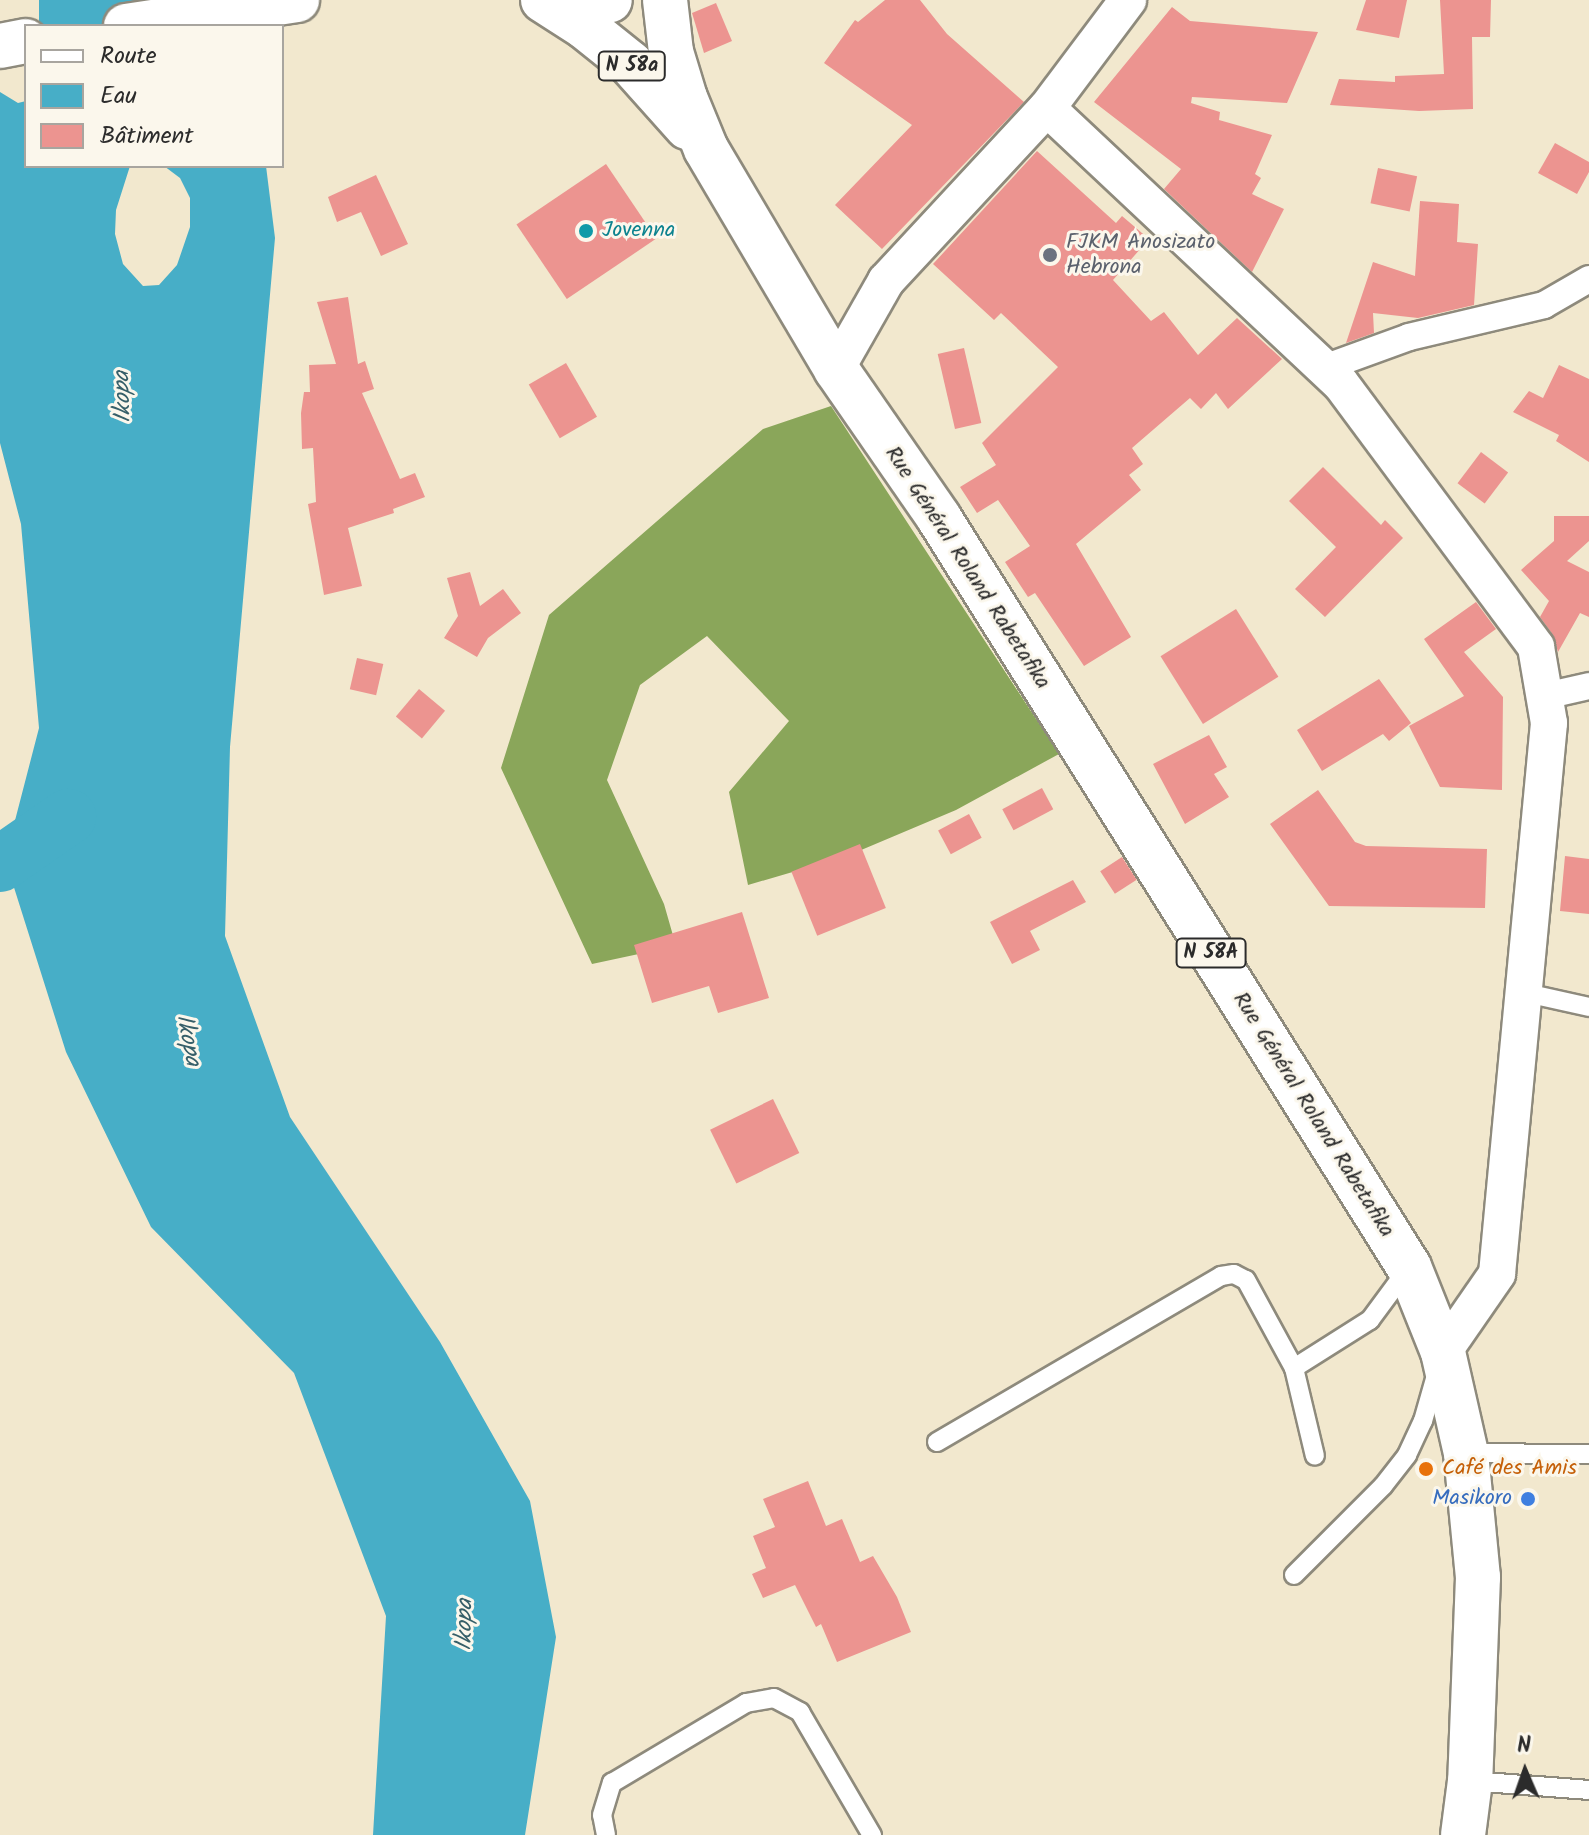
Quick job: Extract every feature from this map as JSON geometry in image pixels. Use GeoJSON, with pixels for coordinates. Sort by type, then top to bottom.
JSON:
{"type":"FeatureCollection","features":[{"type":"Feature","properties":{"kind":"main road","name":"N 58a"},"geometry":{"type":"LineString","coordinates":[[543,0],[585,27],[630,63],[706,149]]}},
{"type":"Feature","properties":{"kind":"main road"},"geometry":{"type":"LineString","coordinates":[[553,0],[572,5],[610,0]]}},
{"type":"Feature","properties":{"kind":"main road","name":"N 58a"},"geometry":{"type":"LineString","coordinates":[[665,0],[671,52],[685,98],[706,149]]}},
{"type":"Feature","properties":{"kind":"main road"},"geometry":{"type":"LineString","coordinates":[[139,24],[287,2]]}},
{"type":"Feature","properties":{"kind":"main road"},"geometry":{"type":"LineString","coordinates":[[0,46],[24,41]]}},
{"type":"Feature","properties":{"kind":"main road","name":"Rue Général Roland Rabetafika"},"geometry":{"type":"LineString","coordinates":[[706,149],[836,369],[939,518],[1409,1267],[1443,1352],[1466,1453],[1478,1577],[1470,1781],[1463,1835]]}},
{"type":"Feature","properties":{"kind":"street"},"geometry":{"type":"LineString","coordinates":[[836,369],[886,281],[1047,108],[1128,0]]}},
{"type":"Feature","properties":{"kind":"street"},"geometry":{"type":"LineString","coordinates":[[1047,108],[1341,384],[1536,647],[1549,723],[1526,993],[1497,1274],[1443,1352]]}},
{"type":"Feature","properties":{"kind":"street"},"geometry":{"type":"LineString","coordinates":[[1324,368],[1409,337],[1492,321],[1544,305],[1589,279]]}},
{"type":"Feature","properties":{"kind":"street"},"geometry":{"type":"LineString","coordinates":[[1545,696],[1589,686]]}},
{"type":"Feature","properties":{"kind":"lane"},"geometry":{"type":"LineString","coordinates":[[1526,993],[1589,1007]]}},
{"type":"Feature","properties":{"kind":"lane"},"geometry":{"type":"LineString","coordinates":[[1294,1368],[1370,1320],[1409,1267]]}},
{"type":"Feature","properties":{"kind":"lane"},"geometry":{"type":"LineString","coordinates":[[937,1442],[1221,1276],[1234,1274],[1246,1280],[1294,1368],[1315,1456]]}},
{"type":"Feature","properties":{"kind":"lane"},"geometry":{"type":"LineString","coordinates":[[1294,1575],[1383,1486],[1407,1455],[1423,1421],[1443,1352]]}},
{"type":"Feature","properties":{"kind":"lane"},"geometry":{"type":"LineString","coordinates":[[1466,1453],[1589,1454]]}},
{"type":"Feature","properties":{"kind":"lane"},"geometry":{"type":"LineString","coordinates":[[606,1835],[602,1815],[612,1783],[746,1703],[774,1698],[800,1712],[872,1835]]}},
{"type":"Feature","properties":{"kind":"lane"},"geometry":{"type":"LineString","coordinates":[[1470,1781],[1589,1790]]}},
{"type":"Feature","properties":{"kind":"green space"},"geometry":{"type":"Polygon","coordinates":[[[831,406],[1059,754],[956,810],[847,856],[748,885],[729,792],[789,721],[707,636],[640,685],[607,780],[664,904],[676,946],[592,964],[501,768],[549,615],[763,429],[831,406]]]}},
{"type":"Feature","properties":{"kind":"water"},"geometry":{"type":"Polygon","coordinates":[[[39,0],[242,0],[242,24],[39,24],[39,0]]]}},
{"type":"Feature","properties":{"kind":"water","name":"Ikopa"},"geometry":{"type":"Polygon","coordinates":[[[0,92],[18,103],[24,102],[24,168],[129,168],[116,210],[115,234],[123,264],[143,286],[159,285],[177,265],[190,227],[190,198],[180,178],[167,168],[266,168],[275,238],[230,747],[225,936],[290,1117],[440,1342],[530,1501],[556,1637],[525,1835],[373,1835],[386,1616],[294,1373],[151,1227],[66,1052],[5,859],[39,728],[21,524],[0,443],[0,92]]]}},
{"type":"Feature","properties":{"kind":"building"},"geometry":{"type":"Polygon","coordinates":[[[885,0],[920,0],[947,34],[1024,102],[882,249],[835,205],[912,125],[824,63],[855,20],[858,22],[885,0]]]}},
{"type":"Feature","properties":{"kind":"building"},"geometry":{"type":"Polygon","coordinates":[[[1366,0],[1407,0],[1399,38],[1356,30],[1366,0]]]}},
{"type":"Feature","properties":{"kind":"building"},"geometry":{"type":"Polygon","coordinates":[[[1440,0],[1491,0],[1490,37],[1472,37],[1473,109],[1419,111],[1330,105],[1339,79],[1395,82],[1395,76],[1444,74],[1440,0]]]}},
{"type":"Feature","properties":{"kind":"building"},"geometry":{"type":"Polygon","coordinates":[[[716,3],[732,41],[704,53],[692,13],[716,3]]]}},
{"type":"Feature","properties":{"kind":"building"},"geometry":{"type":"Polygon","coordinates":[[[1172,7],[1190,21],[1318,32],[1287,103],[1192,97],[1191,103],[1220,112],[1219,120],[1272,135],[1255,174],[1261,178],[1252,194],[1284,209],[1252,272],[1164,189],[1181,169],[1094,102],[1172,7]]]}},
{"type":"Feature","properties":{"kind":"building"},"geometry":{"type":"Polygon","coordinates":[[[1555,143],[1589,162],[1589,172],[1577,194],[1538,173],[1555,143]]]}},
{"type":"Feature","properties":{"kind":"building"},"geometry":{"type":"Polygon","coordinates":[[[1037,151],[1116,223],[1122,216],[1149,239],[1113,280],[1151,321],[1164,312],[1198,355],[1237,318],[1282,359],[1228,409],[1216,393],[1201,409],[1190,398],[1132,448],[1143,464],[1129,475],[1141,490],[1076,544],[1131,637],[1084,666],[1035,593],[1028,597],[1005,562],[1030,546],[998,500],[977,513],[960,487],[996,465],[982,443],[1058,367],[1001,313],[994,320],[933,264],[1037,151]]]}},
{"type":"Feature","properties":{"kind":"building","name":"Jovenna"},"geometry":{"type":"Polygon","coordinates":[[[606,164],[656,239],[567,299],[516,224],[606,164]]]}},
{"type":"Feature","properties":{"kind":"building"},"geometry":{"type":"Polygon","coordinates":[[[1378,168],[1417,176],[1410,212],[1371,203],[1378,168]]]}},
{"type":"Feature","properties":{"kind":"building"},"geometry":{"type":"Polygon","coordinates":[[[376,175],[408,244],[381,256],[361,212],[337,222],[328,197],[376,175]]]}},
{"type":"Feature","properties":{"kind":"building"},"geometry":{"type":"Polygon","coordinates":[[[1420,201],[1459,204],[1457,242],[1478,244],[1474,305],[1418,318],[1373,313],[1374,333],[1346,343],[1373,262],[1415,276],[1420,201]]]}},
{"type":"Feature","properties":{"kind":"building"},"geometry":{"type":"Polygon","coordinates":[[[348,297],[358,364],[365,361],[374,389],[362,393],[400,479],[415,473],[425,497],[393,509],[394,513],[348,528],[362,586],[324,595],[308,504],[316,502],[313,448],[302,449],[301,413],[304,392],[310,392],[309,365],[336,364],[317,302],[348,297]]]}},
{"type":"Feature","properties":{"kind":"building"},"geometry":{"type":"Polygon","coordinates":[[[964,348],[981,423],[955,429],[938,354],[964,348]]]}},
{"type":"Feature","properties":{"kind":"building"},"geometry":{"type":"Polygon","coordinates":[[[566,363],[597,417],[560,438],[529,384],[566,363]]]}},
{"type":"Feature","properties":{"kind":"building"},"geometry":{"type":"Polygon","coordinates":[[[1559,365],[1589,379],[1589,462],[1556,441],[1559,435],[1513,412],[1529,391],[1543,398],[1559,365]]]}},
{"type":"Feature","properties":{"kind":"building"},"geometry":{"type":"Polygon","coordinates":[[[1481,452],[1508,472],[1485,504],[1458,483],[1481,452]]]}},
{"type":"Feature","properties":{"kind":"building"},"geometry":{"type":"Polygon","coordinates":[[[1323,467],[1381,525],[1385,520],[1403,538],[1325,617],[1295,589],[1336,547],[1289,501],[1323,467]]]}},
{"type":"Feature","properties":{"kind":"building"},"geometry":{"type":"Polygon","coordinates":[[[1554,516],[1589,516],[1589,541],[1567,561],[1589,572],[1589,617],[1580,613],[1558,652],[1553,635],[1540,617],[1549,601],[1521,570],[1554,541],[1554,516]]]}},
{"type":"Feature","properties":{"kind":"building"},"geometry":{"type":"Polygon","coordinates":[[[470,572],[480,606],[503,589],[521,613],[488,638],[477,657],[444,638],[458,616],[447,578],[470,572]]]}},
{"type":"Feature","properties":{"kind":"building"},"geometry":{"type":"Polygon","coordinates":[[[1476,602],[1496,629],[1464,652],[1503,697],[1502,790],[1440,787],[1409,726],[1464,696],[1424,639],[1476,602]]]}},
{"type":"Feature","properties":{"kind":"building"},"geometry":{"type":"Polygon","coordinates":[[[1236,609],[1278,677],[1203,724],[1161,656],[1236,609]]]}},
{"type":"Feature","properties":{"kind":"building"},"geometry":{"type":"Polygon","coordinates":[[[357,658],[383,664],[376,695],[350,689],[357,658]]]}},
{"type":"Feature","properties":{"kind":"building"},"geometry":{"type":"Polygon","coordinates":[[[1379,679],[1411,723],[1389,741],[1383,734],[1322,771],[1297,730],[1379,679]]]}},
{"type":"Feature","properties":{"kind":"building"},"geometry":{"type":"Polygon","coordinates":[[[419,689],[445,711],[422,738],[396,717],[419,689]]]}},
{"type":"Feature","properties":{"kind":"building"},"geometry":{"type":"Polygon","coordinates":[[[1209,735],[1227,767],[1214,774],[1229,797],[1185,824],[1153,764],[1209,735]]]}},
{"type":"Feature","properties":{"kind":"building"},"geometry":{"type":"Polygon","coordinates":[[[1042,788],[1053,809],[1014,830],[1002,809],[1042,788]]]}},
{"type":"Feature","properties":{"kind":"building"},"geometry":{"type":"Polygon","coordinates":[[[1318,790],[1355,842],[1366,846],[1487,849],[1485,908],[1329,906],[1270,824],[1318,790]]]}},
{"type":"Feature","properties":{"kind":"building"},"geometry":{"type":"Polygon","coordinates":[[[969,814],[982,838],[951,854],[938,830],[969,814]]]}},
{"type":"Feature","properties":{"kind":"building"},"geometry":{"type":"Polygon","coordinates":[[[860,844],[886,908],[817,936],[791,872],[860,844]]]}},
{"type":"Feature","properties":{"kind":"building"},"geometry":{"type":"Polygon","coordinates":[[[1565,856],[1589,859],[1589,914],[1560,911],[1565,856]]]}},
{"type":"Feature","properties":{"kind":"building"},"geometry":{"type":"Polygon","coordinates":[[[1122,857],[1137,880],[1115,894],[1100,871],[1122,857]]]}},
{"type":"Feature","properties":{"kind":"building"},"geometry":{"type":"Polygon","coordinates":[[[1073,880],[1086,902],[1030,931],[1040,950],[1012,964],[990,922],[1073,880]]]}},
{"type":"Feature","properties":{"kind":"building"},"geometry":{"type":"Polygon","coordinates":[[[742,912],[769,998],[718,1013],[709,986],[652,1003],[634,945],[742,912]]]}},
{"type":"Feature","properties":{"kind":"building"},"geometry":{"type":"Polygon","coordinates":[[[773,1099],[799,1153],[736,1184],[710,1130],[773,1099]]]}},
{"type":"Feature","properties":{"kind":"building"},"geometry":{"type":"Polygon","coordinates":[[[808,1481],[826,1526],[842,1519],[860,1562],[873,1556],[897,1597],[911,1632],[837,1662],[821,1624],[816,1627],[795,1585],[763,1598],[752,1574],[766,1568],[753,1536],[775,1527],[763,1499],[808,1481]]]}},
{"type":"Feature","properties":{"kind":"waterway"},"geometry":{"type":"LineString","coordinates":[[0,864],[68,817]]}},
{"type":"Feature","properties":{"kind":"place","name":"Jovenna"},"geometry":{"type":"Point","coordinates":[586,231]}},
{"type":"Feature","properties":{"kind":"place","name":"FJKM Anosizato Hebrona"},"geometry":{"type":"Point","coordinates":[1050,255]}},
{"type":"Feature","properties":{"kind":"place","name":"Café des Amis"},"geometry":{"type":"Point","coordinates":[1426,1469]}},
{"type":"Feature","properties":{"kind":"place","name":"Masikoro"},"geometry":{"type":"Point","coordinates":[1528,1499]}}]}
